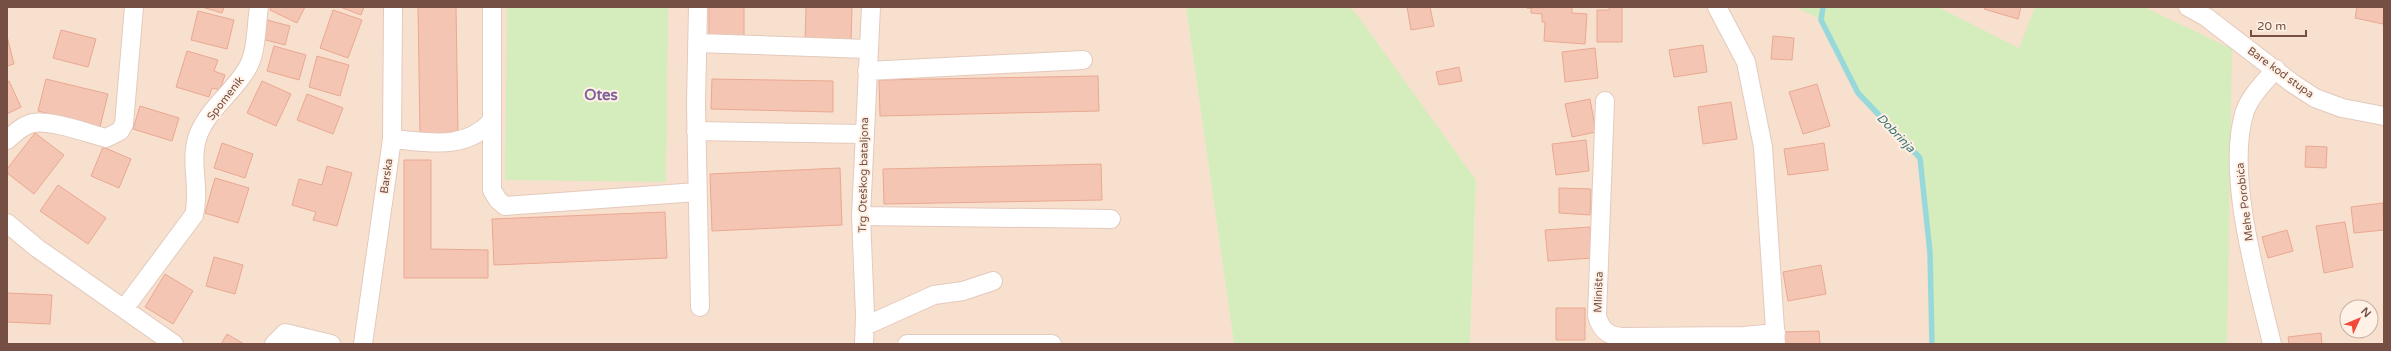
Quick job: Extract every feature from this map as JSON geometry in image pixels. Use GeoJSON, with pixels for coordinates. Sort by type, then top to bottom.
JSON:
{"type":"FeatureCollection","features":[{"type":"Feature","properties":{"kind":"street"},"geometry":{"type":"LineString","coordinates":[[7,140],[19,130],[34,123],[48,124],[106,138],[120,131],[124,124],[134,7]]}},
{"type":"Feature","properties":{"kind":"street","name":"Spomenik"},"geometry":{"type":"LineString","coordinates":[[124,309],[194,214],[198,196],[193,163],[195,145],[209,115],[249,65],[259,7]]}},
{"type":"Feature","properties":{"kind":"street","name":"Barska"},"geometry":{"type":"LineString","coordinates":[[362,344],[392,139],[393,7]]}},
{"type":"Feature","properties":{"kind":"street"},"geometry":{"type":"LineString","coordinates":[[492,7],[492,190],[498,200],[505,206],[697,192]]}},
{"type":"Feature","properties":{"kind":"street"},"geometry":{"type":"LineString","coordinates":[[698,7],[696,131],[700,307]]}},
{"type":"Feature","properties":{"kind":"street","name":"Trg Oteškog bataljona"},"geometry":{"type":"LineString","coordinates":[[864,344],[865,326],[861,216],[870,7]]}},
{"type":"Feature","properties":{"kind":"street","name":"Mliništa"},"geometry":{"type":"LineString","coordinates":[[1605,101],[1597,316],[1600,325],[1606,333],[1622,337],[1744,336],[1776,339],[1764,147],[1746,62],[1717,7]]}},
{"type":"Feature","properties":{"kind":"street","name":"Bare kod stupa"},"geometry":{"type":"LineString","coordinates":[[2188,7],[2206,17],[2276,69],[2292,83],[2316,98],[2342,108],[2384,116]]}},
{"type":"Feature","properties":{"kind":"street"},"geometry":{"type":"LineString","coordinates":[[697,43],[868,49]]}},
{"type":"Feature","properties":{"kind":"street"},"geometry":{"type":"LineString","coordinates":[[867,71],[1083,60]]}},
{"type":"Feature","properties":{"kind":"street","name":"Mehe Porobića"},"geometry":{"type":"LineString","coordinates":[[2272,344],[2247,234],[2239,153],[2241,128],[2246,109],[2260,86],[2276,69]]}},
{"type":"Feature","properties":{"kind":"street"},"geometry":{"type":"LineString","coordinates":[[392,139],[438,143],[469,139],[483,131],[492,121]]}},
{"type":"Feature","properties":{"kind":"street"},"geometry":{"type":"LineString","coordinates":[[696,131],[864,134]]}},
{"type":"Feature","properties":{"kind":"street"},"geometry":{"type":"LineString","coordinates":[[861,216],[1111,219]]}},
{"type":"Feature","properties":{"kind":"street"},"geometry":{"type":"LineString","coordinates":[[7,223],[37,248],[174,344]]}},
{"type":"Feature","properties":{"kind":"street"},"geometry":{"type":"LineString","coordinates":[[865,326],[934,295],[963,290],[992,281]]}},
{"type":"Feature","properties":{"kind":"street"},"geometry":{"type":"LineString","coordinates":[[274,344],[284,333],[331,344]]}},
{"type":"Feature","properties":{"kind":"street"},"geometry":{"type":"LineString","coordinates":[[907,344],[1052,344]]}},
{"type":"Feature","properties":{"kind":"shaded area"},"geometry":{"type":"Polygon","coordinates":[[[7,7],[1186,7],[1234,344],[7,344],[7,7]]]}},
{"type":"Feature","properties":{"kind":"shaded area"},"geometry":{"type":"Polygon","coordinates":[[[1348,7],[2384,7],[2384,344],[1470,344],[1476,180],[1348,7]]]}},
{"type":"Feature","properties":{"kind":"green space"},"geometry":{"type":"Polygon","coordinates":[[[507,7],[668,7],[666,182],[505,180],[507,7]]]}},
{"type":"Feature","properties":{"kind":"green space"},"geometry":{"type":"Polygon","coordinates":[[[1186,7],[1348,7],[1355,12],[1476,180],[1470,344],[1234,344],[1186,7]]]}},
{"type":"Feature","properties":{"kind":"green space"},"geometry":{"type":"Polygon","coordinates":[[[1796,7],[1938,7],[2019,48],[2035,7],[2144,7],[2232,49],[2227,344],[1932,344],[1930,253],[1920,158],[1858,93],[1821,20],[1796,7]]]}},
{"type":"Feature","properties":{"kind":"building"},"geometry":{"type":"Polygon","coordinates":[[[202,7],[224,7],[222,13],[202,7]]]}},
{"type":"Feature","properties":{"kind":"building"},"geometry":{"type":"Polygon","coordinates":[[[271,7],[305,7],[297,23],[270,10],[271,7]]]}},
{"type":"Feature","properties":{"kind":"building"},"geometry":{"type":"Polygon","coordinates":[[[340,7],[364,7],[361,15],[340,7]]]}},
{"type":"Feature","properties":{"kind":"building"},"geometry":{"type":"Polygon","coordinates":[[[418,7],[456,7],[458,133],[420,134],[418,7]]]}},
{"type":"Feature","properties":{"kind":"building"},"geometry":{"type":"Polygon","coordinates":[[[709,7],[744,7],[744,36],[709,35],[709,7]]]}},
{"type":"Feature","properties":{"kind":"building"},"geometry":{"type":"Polygon","coordinates":[[[806,7],[852,7],[851,44],[805,43],[806,7]]]}},
{"type":"Feature","properties":{"kind":"building"},"geometry":{"type":"Polygon","coordinates":[[[1407,7],[1430,7],[1434,26],[1411,30],[1407,7]]]}},
{"type":"Feature","properties":{"kind":"building"},"geometry":{"type":"Polygon","coordinates":[[[1572,7],[1572,13],[1587,14],[1585,44],[1544,41],[1545,22],[1542,22],[1542,14],[1531,13],[1531,8],[1527,8],[1572,7]]]}},
{"type":"Feature","properties":{"kind":"building"},"geometry":{"type":"Polygon","coordinates":[[[1610,7],[1622,7],[1622,42],[1597,42],[1597,10],[1609,10],[1610,7]]]}},
{"type":"Feature","properties":{"kind":"building"},"geometry":{"type":"Polygon","coordinates":[[[1985,7],[2021,7],[2018,19],[1984,9],[1985,7]]]}},
{"type":"Feature","properties":{"kind":"building"},"geometry":{"type":"Polygon","coordinates":[[[2357,7],[2384,7],[2383,24],[2355,18],[2357,7]]]}},
{"type":"Feature","properties":{"kind":"building"},"geometry":{"type":"Polygon","coordinates":[[[333,10],[362,20],[348,58],[320,48],[333,10]]]}},
{"type":"Feature","properties":{"kind":"building"},"geometry":{"type":"Polygon","coordinates":[[[198,11],[234,20],[227,49],[191,40],[198,11]]]}},
{"type":"Feature","properties":{"kind":"building"},"geometry":{"type":"Polygon","coordinates":[[[267,20],[290,26],[285,45],[262,39],[267,20]]]}},
{"type":"Feature","properties":{"kind":"building"},"geometry":{"type":"Polygon","coordinates":[[[61,30],[96,39],[88,67],[53,58],[61,30]]]}},
{"type":"Feature","properties":{"kind":"building"},"geometry":{"type":"Polygon","coordinates":[[[7,36],[14,64],[7,66],[7,36]]]}},
{"type":"Feature","properties":{"kind":"building"},"geometry":{"type":"Polygon","coordinates":[[[1773,36],[1794,38],[1792,60],[1771,59],[1773,36]]]}},
{"type":"Feature","properties":{"kind":"building"},"geometry":{"type":"Polygon","coordinates":[[[1703,45],[1707,72],[1674,77],[1669,50],[1703,45]]]}},
{"type":"Feature","properties":{"kind":"building"},"geometry":{"type":"Polygon","coordinates":[[[274,46],[306,55],[299,80],[267,71],[274,46]]]}},
{"type":"Feature","properties":{"kind":"building"},"geometry":{"type":"Polygon","coordinates":[[[1595,48],[1598,78],[1565,82],[1562,52],[1595,48]]]}},
{"type":"Feature","properties":{"kind":"building"},"geometry":{"type":"Polygon","coordinates":[[[187,51],[218,60],[214,71],[225,75],[220,90],[212,88],[209,97],[176,87],[187,51]]]}},
{"type":"Feature","properties":{"kind":"building"},"geometry":{"type":"Polygon","coordinates":[[[317,56],[349,65],[340,96],[309,87],[317,56]]]}},
{"type":"Feature","properties":{"kind":"building"},"geometry":{"type":"Polygon","coordinates":[[[1459,67],[1462,81],[1439,85],[1436,72],[1459,67]]]}},
{"type":"Feature","properties":{"kind":"building"},"geometry":{"type":"Polygon","coordinates":[[[1098,76],[1099,111],[880,116],[879,80],[1098,76]]]}},
{"type":"Feature","properties":{"kind":"building"},"geometry":{"type":"Polygon","coordinates":[[[46,79],[108,94],[100,127],[38,111],[46,79]]]}},
{"type":"Feature","properties":{"kind":"building"},"geometry":{"type":"Polygon","coordinates":[[[712,79],[833,81],[833,112],[711,109],[712,79]]]}},
{"type":"Feature","properties":{"kind":"building"},"geometry":{"type":"Polygon","coordinates":[[[9,81],[21,107],[7,114],[7,82],[9,81]]]}},
{"type":"Feature","properties":{"kind":"building"},"geometry":{"type":"Polygon","coordinates":[[[262,81],[291,94],[276,126],[247,113],[262,81]]]}},
{"type":"Feature","properties":{"kind":"building"},"geometry":{"type":"Polygon","coordinates":[[[1817,84],[1830,126],[1803,134],[1789,92],[1817,84]]]}},
{"type":"Feature","properties":{"kind":"building"},"geometry":{"type":"Polygon","coordinates":[[[307,94],[343,108],[333,134],[297,120],[307,94]]]}},
{"type":"Feature","properties":{"kind":"building"},"geometry":{"type":"Polygon","coordinates":[[[1590,99],[1596,132],[1572,137],[1565,104],[1590,99]]]}},
{"type":"Feature","properties":{"kind":"building"},"geometry":{"type":"Polygon","coordinates":[[[1731,102],[1737,139],[1703,144],[1698,107],[1731,102]]]}},
{"type":"Feature","properties":{"kind":"building"},"geometry":{"type":"Polygon","coordinates":[[[140,106],[179,118],[172,141],[133,129],[140,106]]]}},
{"type":"Feature","properties":{"kind":"building"},"geometry":{"type":"Polygon","coordinates":[[[35,133],[64,155],[34,194],[7,173],[7,169],[35,133]]]}},
{"type":"Feature","properties":{"kind":"building"},"geometry":{"type":"Polygon","coordinates":[[[1586,140],[1589,171],[1556,175],[1552,144],[1586,140]]]}},
{"type":"Feature","properties":{"kind":"building"},"geometry":{"type":"Polygon","coordinates":[[[222,143],[253,154],[245,178],[214,168],[222,143]]]}},
{"type":"Feature","properties":{"kind":"building"},"geometry":{"type":"Polygon","coordinates":[[[1824,143],[1828,170],[1788,175],[1784,149],[1824,143]]]}},
{"type":"Feature","properties":{"kind":"building"},"geometry":{"type":"Polygon","coordinates":[[[2306,146],[2327,147],[2326,168],[2305,167],[2306,146]]]}},
{"type":"Feature","properties":{"kind":"building"},"geometry":{"type":"Polygon","coordinates":[[[103,147],[131,159],[119,188],[91,176],[103,147]]]}},
{"type":"Feature","properties":{"kind":"building"},"geometry":{"type":"Polygon","coordinates":[[[404,160],[431,160],[431,249],[488,250],[488,278],[404,278],[404,160]]]}},
{"type":"Feature","properties":{"kind":"building"},"geometry":{"type":"Polygon","coordinates":[[[1101,164],[1102,200],[884,204],[883,169],[1101,164]]]}},
{"type":"Feature","properties":{"kind":"building"},"geometry":{"type":"Polygon","coordinates":[[[327,166],[352,173],[337,226],[313,220],[316,212],[292,205],[299,179],[322,185],[327,166]]]}},
{"type":"Feature","properties":{"kind":"building"},"geometry":{"type":"Polygon","coordinates":[[[840,168],[842,225],[712,231],[710,174],[840,168]]]}},
{"type":"Feature","properties":{"kind":"building"},"geometry":{"type":"Polygon","coordinates":[[[215,178],[249,188],[238,223],[205,213],[215,178]]]}},
{"type":"Feature","properties":{"kind":"building"},"geometry":{"type":"Polygon","coordinates":[[[58,185],[106,218],[88,244],[40,211],[58,185]]]}},
{"type":"Feature","properties":{"kind":"building"},"geometry":{"type":"Polygon","coordinates":[[[1559,188],[1591,189],[1590,215],[1559,213],[1559,188]]]}},
{"type":"Feature","properties":{"kind":"building"},"geometry":{"type":"Polygon","coordinates":[[[2383,203],[2384,230],[2354,233],[2351,207],[2383,203]]]}},
{"type":"Feature","properties":{"kind":"building"},"geometry":{"type":"Polygon","coordinates":[[[665,212],[667,258],[494,265],[492,219],[665,212]]]}},
{"type":"Feature","properties":{"kind":"building"},"geometry":{"type":"Polygon","coordinates":[[[2345,222],[2353,267],[2324,273],[2316,226],[2345,222]]]}},
{"type":"Feature","properties":{"kind":"building"},"geometry":{"type":"Polygon","coordinates":[[[1590,227],[1593,258],[1548,261],[1545,230],[1590,227]]]}},
{"type":"Feature","properties":{"kind":"building"},"geometry":{"type":"Polygon","coordinates":[[[2287,230],[2293,251],[2268,258],[2262,237],[2287,230]]]}},
{"type":"Feature","properties":{"kind":"building"},"geometry":{"type":"Polygon","coordinates":[[[214,257],[243,265],[235,294],[206,286],[214,257]]]}},
{"type":"Feature","properties":{"kind":"building"},"geometry":{"type":"Polygon","coordinates":[[[1821,265],[1826,294],[1788,301],[1783,272],[1821,265]]]}},
{"type":"Feature","properties":{"kind":"building"},"geometry":{"type":"Polygon","coordinates":[[[165,274],[193,291],[173,324],[145,307],[165,274]]]}},
{"type":"Feature","properties":{"kind":"building"},"geometry":{"type":"Polygon","coordinates":[[[7,293],[52,295],[50,324],[7,322],[7,293]]]}},
{"type":"Feature","properties":{"kind":"building"},"geometry":{"type":"Polygon","coordinates":[[[1556,308],[1585,308],[1585,340],[1556,340],[1556,308]]]}},
{"type":"Feature","properties":{"kind":"building"},"geometry":{"type":"Polygon","coordinates":[[[1819,331],[1820,344],[1783,344],[1783,332],[1819,331]]]}},
{"type":"Feature","properties":{"kind":"building"},"geometry":{"type":"Polygon","coordinates":[[[2321,333],[2322,344],[2289,344],[2288,337],[2321,333]]]}},
{"type":"Feature","properties":{"kind":"building"},"geometry":{"type":"Polygon","coordinates":[[[227,334],[244,344],[221,344],[227,334]]]}},
{"type":"Feature","properties":{"kind":"waterway","name":"Dobrinja"},"geometry":{"type":"LineString","coordinates":[[1823,7],[1821,20],[1858,93],[1920,158],[1930,253],[1932,344]]}},
{"type":"Feature","properties":{"kind":"district","name":"Otes"},"geometry":{"type":"Point","coordinates":[601,95]}}]}
